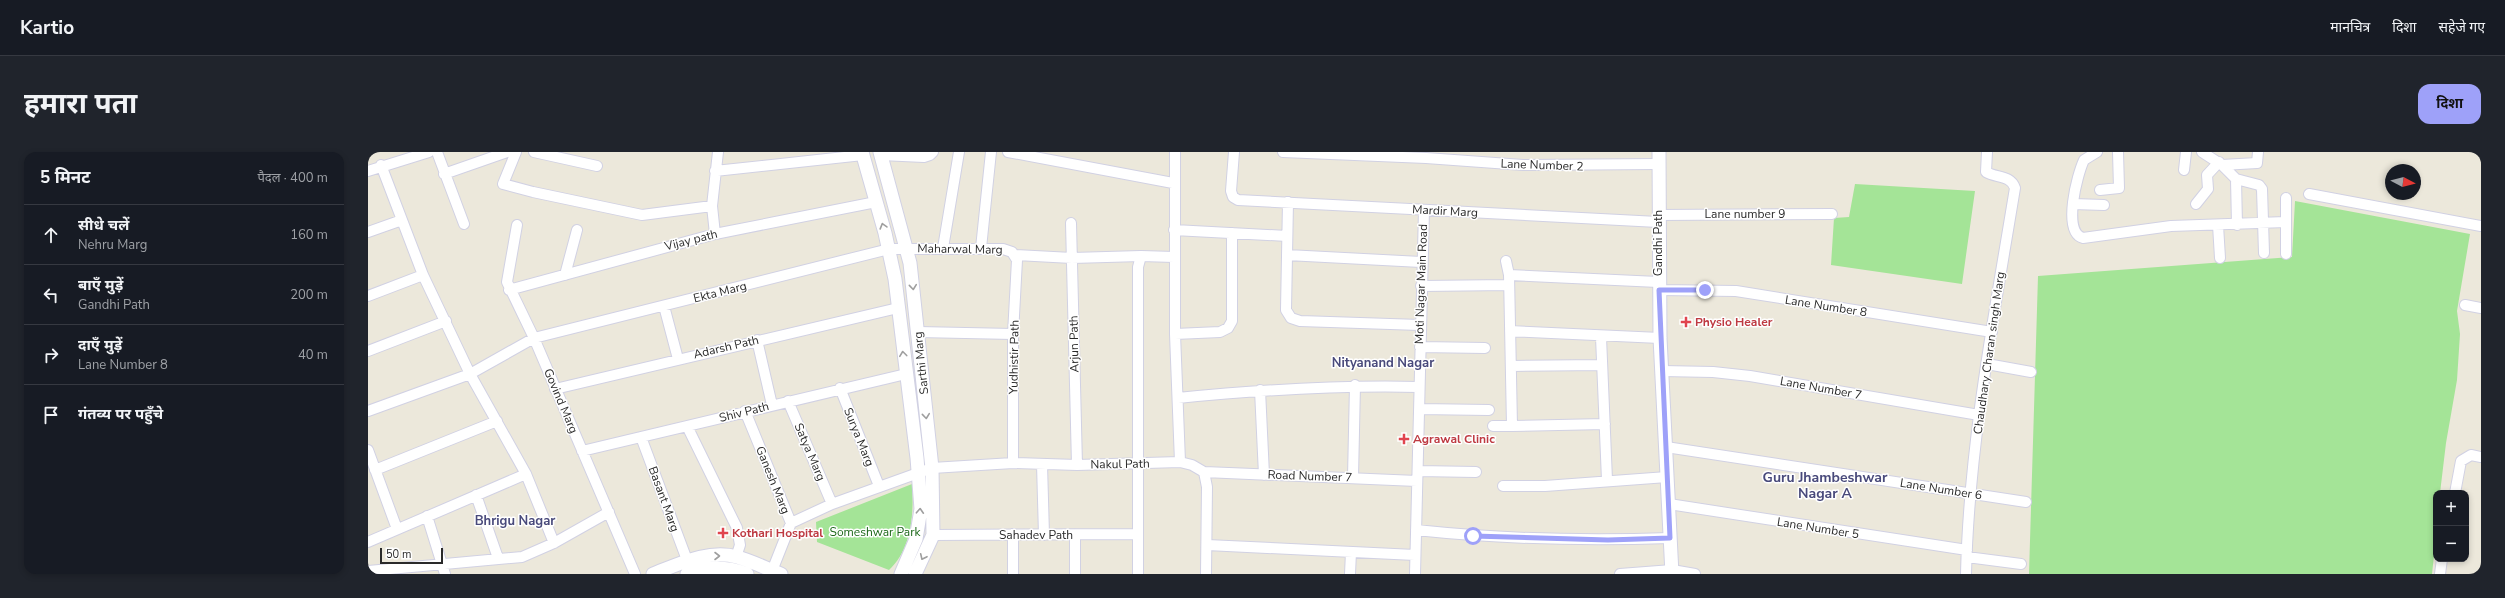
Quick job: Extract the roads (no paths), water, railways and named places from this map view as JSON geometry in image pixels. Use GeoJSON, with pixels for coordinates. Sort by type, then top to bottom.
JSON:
{"type":"FeatureCollection","features":[{"type":"Feature","properties":{"kind":"street"},"geometry":{"type":"LineString","coordinates":[[368,170],[400,156],[429,152]]}},
{"type":"Feature","properties":{"kind":"street"},"geometry":{"type":"LineString","coordinates":[[437,152],[464,224]]}},
{"type":"Feature","properties":{"kind":"street"},"geometry":{"type":"LineString","coordinates":[[444,174],[507,152]]}},
{"type":"Feature","properties":{"kind":"street"},"geometry":{"type":"LineString","coordinates":[[516,152],[503,184],[533,192],[642,215],[712,206]]}},
{"type":"Feature","properties":{"kind":"street"},"geometry":{"type":"LineString","coordinates":[[534,152],[597,166]]}},
{"type":"Feature","properties":{"kind":"street"},"geometry":{"type":"LineString","coordinates":[[715,234],[712,206],[718,152]]}},
{"type":"Feature","properties":{"kind":"street"},"geometry":{"type":"LineString","coordinates":[[884,154],[924,157],[933,152]]}},
{"type":"Feature","properties":{"kind":"street"},"geometry":{"type":"LineString","coordinates":[[943,248],[959,152]]}},
{"type":"Feature","properties":{"kind":"street"},"geometry":{"type":"LineString","coordinates":[[981,248],[991,152]]}},
{"type":"Feature","properties":{"kind":"street"},"geometry":{"type":"LineString","coordinates":[[1008,152],[1173,183]]}},
{"type":"Feature","properties":{"kind":"street"},"geometry":{"type":"LineString","coordinates":[[1175,152],[1173,183],[1175,334],[1180,462]]}},
{"type":"Feature","properties":{"kind":"street","name":"Mardir Marg"},"geometry":{"type":"LineString","coordinates":[[1234,152],[1231,191],[1233,197],[1238,200],[1424,210],[1658,218]]}},
{"type":"Feature","properties":{"kind":"street","name":"Lane Number 2"},"geometry":{"type":"LineString","coordinates":[[1283,152],[1426,158],[1523,166],[1658,158]]}},
{"type":"Feature","properties":{"kind":"street","name":"Chaudhary Charan singh Marg"},"geometry":{"type":"LineString","coordinates":[[1966,574],[1971,494],[1979,415],[2015,188],[2013,183],[2008,179],[1986,172],[1987,152]]}},
{"type":"Feature","properties":{"kind":"street"},"geometry":{"type":"LineString","coordinates":[[2102,152],[2097,152],[2084,160],[2074,192],[2074,233],[2083,238],[2171,226],[2236,225],[2286,222]]}},
{"type":"Feature","properties":{"kind":"street"},"geometry":{"type":"LineString","coordinates":[[2100,190],[2119,188],[2118,152]]}},
{"type":"Feature","properties":{"kind":"street"},"geometry":{"type":"LineString","coordinates":[[2184,170],[2186,152]]}},
{"type":"Feature","properties":{"kind":"street"},"geometry":{"type":"LineString","coordinates":[[2202,152],[2220,163],[2236,179],[2259,185],[2262,188],[2264,253]]}},
{"type":"Feature","properties":{"kind":"street"},"geometry":{"type":"LineString","coordinates":[[2196,204],[2208,189],[2207,175],[2220,163],[2257,163],[2258,152]]}},
{"type":"Feature","properties":{"kind":"street"},"geometry":{"type":"LineString","coordinates":[[715,172],[862,154],[888,249],[898,308],[921,509],[916,539],[901,574]]}},
{"type":"Feature","properties":{"kind":"street","name":"Sarthi Marg"},"geometry":{"type":"LineString","coordinates":[[884,154],[910,263],[932,468],[933,535],[914,574]]}},
{"type":"Feature","properties":{"kind":"street","name":"Gandhi Path"},"geometry":{"type":"LineString","coordinates":[[1658,158],[1658,286],[1672,572]]}},
{"type":"Feature","properties":{"kind":"street"},"geometry":{"type":"LineString","coordinates":[[382,165],[423,274],[470,374],[526,474],[554,543]]}},
{"type":"Feature","properties":{"kind":"street"},"geometry":{"type":"LineString","coordinates":[[2236,179],[2236,225]]}},
{"type":"Feature","properties":{"kind":"street"},"geometry":{"type":"LineString","coordinates":[[2309,194],[2481,226]]}},
{"type":"Feature","properties":{"kind":"street"},"geometry":{"type":"LineString","coordinates":[[2286,198],[2286,254]]}},
{"type":"Feature","properties":{"kind":"street","name":"Vijay path"},"geometry":{"type":"LineString","coordinates":[[510,290],[715,234],[876,202]]}},
{"type":"Feature","properties":{"kind":"street"},"geometry":{"type":"LineString","coordinates":[[1288,202],[1286,310],[1291,318],[1300,321],[1420,325]]}},
{"type":"Feature","properties":{"kind":"street"},"geometry":{"type":"LineString","coordinates":[[2073,204],[2104,205]]}},
{"type":"Feature","properties":{"kind":"street","name":"Moti Nagar Main Road"},"geometry":{"type":"LineString","coordinates":[[1415,574],[1421,262],[1424,210]]}},
{"type":"Feature","properties":{"kind":"street","name":"Lane number 9"},"geometry":{"type":"LineString","coordinates":[[1658,218],[1832,214]]}},
{"type":"Feature","properties":{"kind":"street"},"geometry":{"type":"LineString","coordinates":[[368,232],[402,220]]}},
{"type":"Feature","properties":{"kind":"street","name":"Arjun Path"},"geometry":{"type":"LineString","coordinates":[[1071,223],[1077,465]]}},
{"type":"Feature","properties":{"kind":"street","name":"Govind Marg"},"geometry":{"type":"LineString","coordinates":[[517,225],[507,273],[510,290],[534,338],[635,574]]}},
{"type":"Feature","properties":{"kind":"street"},"geometry":{"type":"LineString","coordinates":[[2218,225],[2220,258]]}},
{"type":"Feature","properties":{"kind":"street"},"geometry":{"type":"LineString","coordinates":[[565,275],[577,230]]}},
{"type":"Feature","properties":{"kind":"street"},"geometry":{"type":"LineString","coordinates":[[1174,230],[1287,236]]}},
{"type":"Feature","properties":{"kind":"street"},"geometry":{"type":"LineString","coordinates":[[1175,334],[1220,332],[1228,328],[1232,321],[1232,233]]}},
{"type":"Feature","properties":{"kind":"street","name":"Maharwal Marg"},"geometry":{"type":"LineString","coordinates":[[906,248],[981,248],[1013,253],[1072,258],[1141,256],[1174,257]]}},
{"type":"Feature","properties":{"kind":"street","name":"Ekta Marg"},"geometry":{"type":"LineString","coordinates":[[368,411],[470,374],[534,338],[888,249],[906,248]]}},
{"type":"Feature","properties":{"kind":"street","name":"Yudhistir Path"},"geometry":{"type":"LineString","coordinates":[[1013,253],[1017,260],[1013,334],[1013,463]]}},
{"type":"Feature","properties":{"kind":"street"},"geometry":{"type":"LineString","coordinates":[[1287,255],[1421,262]]}},
{"type":"Feature","properties":{"kind":"street"},"geometry":{"type":"LineString","coordinates":[[1138,574],[1138,267],[1141,256]]}},
{"type":"Feature","properties":{"kind":"street"},"geometry":{"type":"LineString","coordinates":[[1506,261],[1509,280],[1512,426]]}},
{"type":"Feature","properties":{"kind":"street"},"geometry":{"type":"LineString","coordinates":[[368,296],[423,274]]}},
{"type":"Feature","properties":{"kind":"street","name":"Lane Number 8"},"geometry":{"type":"LineString","coordinates":[[1421,286],[1509,280],[1658,286],[1736,291],[1992,332]]}},
{"type":"Feature","properties":{"kind":"street"},"geometry":{"type":"LineString","coordinates":[[2465,305],[2481,308]]}},
{"type":"Feature","properties":{"kind":"street"},"geometry":{"type":"LineString","coordinates":[[664,306],[678,359]]}},
{"type":"Feature","properties":{"kind":"street","name":"Adarsh Path"},"geometry":{"type":"LineString","coordinates":[[555,389],[757,340],[898,308]]}},
{"type":"Feature","properties":{"kind":"street"},"geometry":{"type":"LineString","coordinates":[[368,351],[446,321]]}},
{"type":"Feature","properties":{"kind":"street"},"geometry":{"type":"LineString","coordinates":[[1510,331],[1601,337],[1660,338]]}},
{"type":"Feature","properties":{"kind":"street"},"geometry":{"type":"LineString","coordinates":[[918,332],[1013,334]]}},
{"type":"Feature","properties":{"kind":"street"},"geometry":{"type":"LineString","coordinates":[[1601,337],[1607,480]]}},
{"type":"Feature","properties":{"kind":"street"},"geometry":{"type":"LineString","coordinates":[[757,340],[772,405]]}},
{"type":"Feature","properties":{"kind":"street"},"geometry":{"type":"LineString","coordinates":[[1420,347],[1485,348]]}},
{"type":"Feature","properties":{"kind":"street"},"geometry":{"type":"LineString","coordinates":[[1987,364],[2031,372]]}},
{"type":"Feature","properties":{"kind":"street"},"geometry":{"type":"LineString","coordinates":[[1511,366],[1602,365]]}},
{"type":"Feature","properties":{"kind":"street","name":"Lane Number 7"},"geometry":{"type":"LineString","coordinates":[[1662,371],[1750,376],[1979,415]]}},
{"type":"Feature","properties":{"kind":"street","name":"Shiv Path"},"geometry":{"type":"LineString","coordinates":[[582,451],[840,388],[906,374]]}},
{"type":"Feature","properties":{"kind":"street"},"geometry":{"type":"LineString","coordinates":[[1178,398],[1260,390],[1355,385],[1419,387]]}},
{"type":"Feature","properties":{"kind":"street"},"geometry":{"type":"LineString","coordinates":[[1353,477],[1355,385]]}},
{"type":"Feature","properties":{"kind":"street","name":"Surya Marg"},"geometry":{"type":"LineString","coordinates":[[840,388],[879,486]]}},
{"type":"Feature","properties":{"kind":"street"},"geometry":{"type":"LineString","coordinates":[[1260,390],[1264,475]]}},
{"type":"Feature","properties":{"kind":"street","name":"Satya Marg"},"geometry":{"type":"LineString","coordinates":[[788,401],[832,504]]}},
{"type":"Feature","properties":{"kind":"street"},"geometry":{"type":"LineString","coordinates":[[1419,409],[1489,410]]}},
{"type":"Feature","properties":{"kind":"street","name":"Ganesh Marg"},"geometry":{"type":"LineString","coordinates":[[745,412],[791,523],[777,572]]}},
{"type":"Feature","properties":{"kind":"street"},"geometry":{"type":"LineString","coordinates":[[375,470],[497,421]]}},
{"type":"Feature","properties":{"kind":"street"},"geometry":{"type":"LineString","coordinates":[[1493,426],[1605,424]]}},
{"type":"Feature","properties":{"kind":"street"},"geometry":{"type":"LineString","coordinates":[[687,426],[737,528],[740,545],[736,557]]}},
{"type":"Feature","properties":{"kind":"street","name":"Basant Marg"},"geometry":{"type":"LineString","coordinates":[[641,437],[687,560]]}},
{"type":"Feature","properties":{"kind":"street","name":"Lane Number 6"},"geometry":{"type":"LineString","coordinates":[[1666,447],[2026,502]]}},
{"type":"Feature","properties":{"kind":"street"},"geometry":{"type":"LineString","coordinates":[[368,450],[397,528]]}},
{"type":"Feature","properties":{"kind":"street"},"geometry":{"type":"LineString","coordinates":[[2455,490],[2461,461],[2471,455],[2481,457]]}},
{"type":"Feature","properties":{"kind":"street","name":"Nakul Path"},"geometry":{"type":"LineString","coordinates":[[791,523],[832,504],[917,472],[932,468],[1013,463],[1077,465],[1180,462],[1192,465],[1204,472]]}},
{"type":"Feature","properties":{"kind":"street"},"geometry":{"type":"LineString","coordinates":[[1042,464],[1044,535]]}},
{"type":"Feature","properties":{"kind":"street"},"geometry":{"type":"LineString","coordinates":[[1204,472],[1207,487],[1206,574]]}},
{"type":"Feature","properties":{"kind":"street","name":"Road Number 7"},"geometry":{"type":"LineString","coordinates":[[1204,472],[1353,477],[1417,476],[1476,472]]}},
{"type":"Feature","properties":{"kind":"street"},"geometry":{"type":"LineString","coordinates":[[368,542],[397,528],[526,474]]}},
{"type":"Feature","properties":{"kind":"street"},"geometry":{"type":"LineString","coordinates":[[1503,486],[1545,486],[1607,480],[1667,477]]}},
{"type":"Feature","properties":{"kind":"street"},"geometry":{"type":"LineString","coordinates":[[476,495],[498,558]]}},
{"type":"Feature","properties":{"kind":"street","name":"Lane Number 5"},"geometry":{"type":"LineString","coordinates":[[1669,504],[2022,564]]}},
{"type":"Feature","properties":{"kind":"street"},"geometry":{"type":"LineString","coordinates":[[368,571],[441,563],[522,557],[554,543],[609,512]]}},
{"type":"Feature","properties":{"kind":"street"},"geometry":{"type":"LineString","coordinates":[[426,516],[445,574]]}},
{"type":"Feature","properties":{"kind":"street"},"geometry":{"type":"LineString","coordinates":[[1416,530],[1530,539],[1608,540],[1670,538]]}},
{"type":"Feature","properties":{"kind":"street"},"geometry":{"type":"LineString","coordinates":[[1013,534],[1013,574]]}},
{"type":"Feature","properties":{"kind":"street","name":"Sahadev Path"},"geometry":{"type":"LineString","coordinates":[[933,535],[1138,534]]}},
{"type":"Feature","properties":{"kind":"street"},"geometry":{"type":"LineString","coordinates":[[1075,535],[1075,574]]}},
{"type":"Feature","properties":{"kind":"street"},"geometry":{"type":"LineString","coordinates":[[1207,545],[1415,555]]}},
{"type":"Feature","properties":{"kind":"street"},"geometry":{"type":"LineString","coordinates":[[1350,574],[1351,552]]}},
{"type":"Feature","properties":{"kind":"street"},"geometry":{"type":"LineString","coordinates":[[653,574],[687,560],[714,555],[736,557],[777,572]]}},
{"type":"Feature","properties":{"kind":"street"},"geometry":{"type":"LineString","coordinates":[[2440,574],[2442,562]]}},
{"type":"Feature","properties":{"kind":"street"},"geometry":{"type":"LineString","coordinates":[[687,574],[714,567],[733,568],[747,574]]}},
{"type":"Feature","properties":{"kind":"street"},"geometry":{"type":"LineString","coordinates":[[1620,574],[1672,572],[1695,574]]}},
{"type":"Feature","properties":{"kind":"place","name":"Physio Healer"},"geometry":{"type":"Point","coordinates":[1686,322]}},
{"type":"Feature","properties":{"kind":"place","name":"Agrawal Clinic"},"geometry":{"type":"Point","coordinates":[1404,439]}},
{"type":"Feature","properties":{"kind":"place","name":"Kothari Hospital"},"geometry":{"type":"Point","coordinates":[723,533]}},
{"type":"Feature","properties":{"kind":"district","name":"Nityanand Nagar"},"geometry":{"type":"Point","coordinates":[1383,363]}},
{"type":"Feature","properties":{"kind":"district","name":"Guru Jhambeshwar Nagar A"},"geometry":{"type":"Point","coordinates":[1825,486]}},
{"type":"Feature","properties":{"kind":"district","name":"Bhrigu Nagar"},"geometry":{"type":"Point","coordinates":[515,521]}},
{"type":"Feature","properties":{"kind":"park label","name":"Someshwar Park"},"geometry":{"type":"Point","coordinates":[875,532]}}]}
